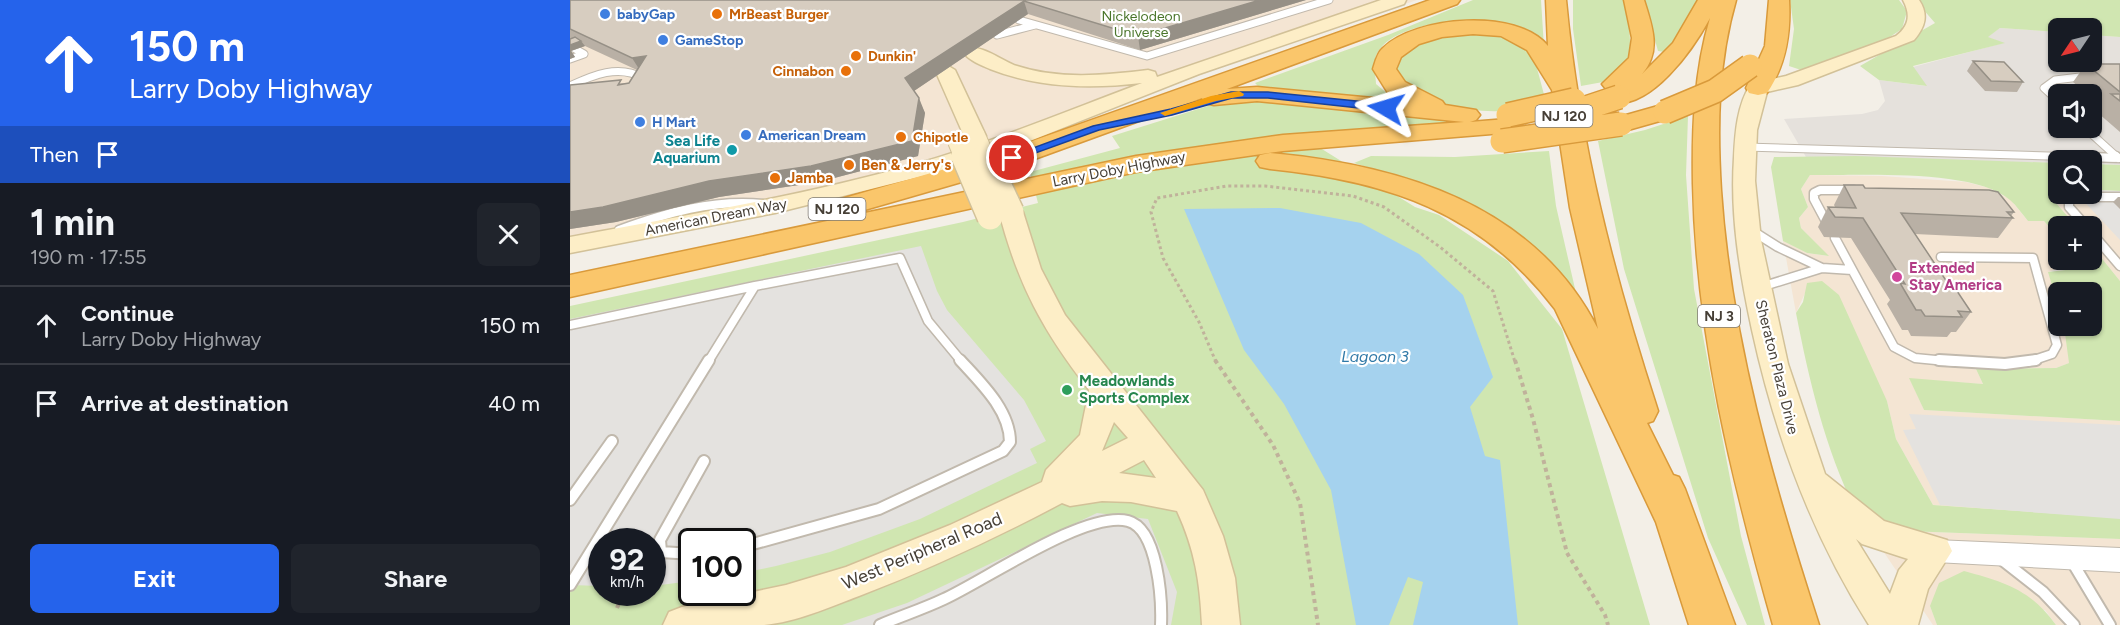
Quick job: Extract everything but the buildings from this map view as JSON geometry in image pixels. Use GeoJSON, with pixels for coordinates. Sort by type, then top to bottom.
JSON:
{"type":"FeatureCollection","features":[{"type":"Feature","properties":{"kind":"highway","name":"NJ 120"},"geometry":{"type":"LineString","coordinates":[[570,264],[744,230],[868,201],[974,170],[1097,128],[1450,0]]}},
{"type":"Feature","properties":{"kind":"highway"},"geometry":{"type":"LineString","coordinates":[[1556,0],[1564,96],[1594,252],[1617,338],[1671,511],[1712,625]]}},
{"type":"Feature","properties":{"kind":"highway"},"geometry":{"type":"LineString","coordinates":[[1616,90],[1635,69],[1644,53],[1643,34],[1634,0]]}},
{"type":"Feature","properties":{"kind":"highway","name":"NJ 120"},"geometry":{"type":"LineString","coordinates":[[1505,128],[1561,117],[1616,90],[1653,78],[1675,58],[1687,43],[1708,0]]}},
{"type":"Feature","properties":{"kind":"highway","name":"NJ 3"},"geometry":{"type":"LineString","coordinates":[[1726,0],[1712,55],[1707,99],[1706,181],[1712,269],[1722,333],[1744,438],[1796,625]]}},
{"type":"Feature","properties":{"kind":"highway"},"geometry":{"type":"LineString","coordinates":[[1754,77],[1767,34],[1767,0]]}},
{"type":"Feature","properties":{"kind":"highway"},"geometry":{"type":"LineString","coordinates":[[1564,96],[1535,44],[1526,36],[1505,27],[1469,23],[1435,26],[1411,33],[1393,45],[1385,61],[1386,73],[1393,84],[1412,98],[1505,128],[1621,124],[1665,112],[1754,77],[1778,47],[1779,0]]}},
{"type":"Feature","properties":{"kind":"highway"},"geometry":{"type":"LineString","coordinates":[[999,145],[1149,95],[1284,61]]}},
{"type":"Feature","properties":{"kind":"highway"},"geometry":{"type":"LineString","coordinates":[[1097,128],[1240,94],[1457,114]]}},
{"type":"Feature","properties":{"kind":"highway","name":"Larry Doby Highway"},"geometry":{"type":"LineString","coordinates":[[570,286],[807,237],[1106,170],[1187,156],[1284,143],[1505,128]]}},
{"type":"Feature","properties":{"kind":"highway"},"geometry":{"type":"LineString","coordinates":[[1187,156],[1302,163],[1367,176],[1455,210],[1515,245],[1540,266],[1569,304],[1671,511]]}},
{"type":"Feature","properties":{"kind":"street"},"geometry":{"type":"LineString","coordinates":[[972,52],[1010,70],[1071,81],[1123,80],[1192,70],[1398,0]]}},
{"type":"Feature","properties":{"kind":"street"},"geometry":{"type":"LineString","coordinates":[[1754,77],[1791,81],[1902,40],[1912,32],[1917,22],[1917,12],[1911,0]]}},
{"type":"Feature","properties":{"kind":"street","name":"American Dream Way"},"geometry":{"type":"LineString","coordinates":[[579,244],[775,206],[894,177],[999,145],[1192,70]]}},
{"type":"Feature","properties":{"kind":"street"},"geometry":{"type":"LineString","coordinates":[[937,75],[1025,266],[1055,322],[1149,442],[1191,500],[1214,555],[1221,601],[1221,625]]}},
{"type":"Feature","properties":{"kind":"street","name":"Sheraton Plaza Drive"},"geometry":{"type":"LineString","coordinates":[[1754,77],[1743,147],[1748,228],[1757,288],[1780,391],[1812,483],[1846,554],[1890,625]]}},
{"type":"Feature","properties":{"kind":"street"},"geometry":{"type":"LineString","coordinates":[[570,93],[644,84]]}},
{"type":"Feature","properties":{"kind":"street"},"geometry":{"type":"LineString","coordinates":[[1034,501],[1092,445],[1101,422],[1104,387]]}},
{"type":"Feature","properties":{"kind":"street","name":"West Peripheral Road"},"geometry":{"type":"LineString","coordinates":[[682,625],[774,605],[845,585],[939,546],[1034,501],[1149,442]]}},
{"type":"Feature","properties":{"kind":"street"},"geometry":{"type":"LineString","coordinates":[[1812,483],[1850,516],[1874,533],[1935,551],[2120,560]]}},
{"type":"Feature","properties":{"kind":"street"},"geometry":{"type":"LineString","coordinates":[[1034,501],[1112,485],[1144,488],[1191,500]]}},
{"type":"Feature","properties":{"kind":"street"},"geometry":{"type":"LineString","coordinates":[[1899,625],[1912,582],[1935,551]]}},
{"type":"Feature","properties":{"kind":"lane"},"geometry":{"type":"LineString","coordinates":[[1019,20],[1147,56],[1329,0]]}},
{"type":"Feature","properties":{"kind":"lane"},"geometry":{"type":"LineString","coordinates":[[997,35],[1035,24]]}},
{"type":"Feature","properties":{"kind":"lane"},"geometry":{"type":"LineString","coordinates":[[570,46],[584,54],[570,59]]}},
{"type":"Feature","properties":{"kind":"lane"},"geometry":{"type":"LineString","coordinates":[[570,86],[599,74],[627,70],[644,77],[644,84]]}},
{"type":"Feature","properties":{"kind":"lane"},"geometry":{"type":"LineString","coordinates":[[2049,84],[2055,80],[2076,76],[2098,77]]}},
{"type":"Feature","properties":{"kind":"lane"},"geometry":{"type":"LineString","coordinates":[[2096,138],[2119,158]]}},
{"type":"Feature","properties":{"kind":"lane"},"geometry":{"type":"LineString","coordinates":[[1743,147],[2119,158]]}},
{"type":"Feature","properties":{"kind":"lane"},"geometry":{"type":"LineString","coordinates":[[1829,227],[1814,199],[1814,193],[1824,190],[1856,190]]}},
{"type":"Feature","properties":{"kind":"lane"},"geometry":{"type":"LineString","coordinates":[[2077,216],[2069,207],[2067,200],[2069,197],[2120,197]]}},
{"type":"Feature","properties":{"kind":"lane"},"geometry":{"type":"LineString","coordinates":[[579,244],[651,218],[714,202],[746,201],[775,206]]}},
{"type":"Feature","properties":{"kind":"lane"},"geometry":{"type":"LineString","coordinates":[[1748,228],[1778,247],[1822,268]]}},
{"type":"Feature","properties":{"kind":"lane"},"geometry":{"type":"LineString","coordinates":[[1835,238],[1894,347],[1909,357],[2007,362],[2029,361],[2052,354],[2057,345],[2055,332],[2033,258],[1947,255],[1941,257]]}},
{"type":"Feature","properties":{"kind":"lane"},"geometry":{"type":"LineString","coordinates":[[2102,245],[2120,266]]}},
{"type":"Feature","properties":{"kind":"lane"},"geometry":{"type":"LineString","coordinates":[[570,325],[900,258],[905,263],[917,300],[929,322],[1001,412],[1011,437],[1008,447],[996,456],[920,492],[837,523],[756,543]]}},
{"type":"Feature","properties":{"kind":"lane"},"geometry":{"type":"LineString","coordinates":[[1757,288],[1822,268],[1852,270]]}},
{"type":"Feature","properties":{"kind":"lane"},"geometry":{"type":"LineString","coordinates":[[570,585],[755,286]]}},
{"type":"Feature","properties":{"kind":"lane"},"geometry":{"type":"LineString","coordinates":[[570,500],[612,441]]}},
{"type":"Feature","properties":{"kind":"lane"},"geometry":{"type":"LineString","coordinates":[[678,555],[661,552],[660,540],[704,461]]}},
{"type":"Feature","properties":{"kind":"lane"},"geometry":{"type":"LineString","coordinates":[[880,625],[945,598],[1066,535],[1094,524],[1117,520],[1130,522],[1145,533],[1160,590],[1161,625]]}},
{"type":"Feature","properties":{"kind":"lane"},"geometry":{"type":"LineString","coordinates":[[1992,552],[2043,592],[2074,625]]}},
{"type":"Feature","properties":{"kind":"lane"},"geometry":{"type":"LineString","coordinates":[[2070,557],[2110,625]]}},
{"type":"Feature","properties":{"kind":"path"},"geometry":{"type":"LineString","coordinates":[[1318,625],[1300,503],[1273,445],[1218,367],[1199,322],[1163,258],[1151,212],[1157,198],[1227,186],[1265,186],[1353,196],[1384,207],[1440,247],[1493,291],[1533,419],[1567,553],[1605,615],[1608,625]]}},
{"type":"Feature","properties":{"kind":"shaded area","name":"American Dream"},"geometry":{"type":"Polygon","coordinates":[[[570,0],[1417,0],[1244,59],[1014,144],[570,250],[570,0]]]}},
{"type":"Feature","properties":{"kind":"shaded area"},"geometry":{"type":"Polygon","coordinates":[[[2000,28],[2048,31],[2048,72],[2102,72],[2102,36],[2120,37],[2120,165],[2102,164],[2102,150],[2048,150],[2048,163],[1806,157],[1784,119],[1862,114],[1878,110],[1885,101],[1879,80],[1926,86],[1913,67],[2003,43],[1987,37],[2000,28]]]}},
{"type":"Feature","properties":{"kind":"shaded area"},"geometry":{"type":"Polygon","coordinates":[[[1810,175],[1882,176],[1966,182],[1989,188],[2010,199],[2028,221],[2044,221],[2048,226],[2048,270],[2054,270],[2049,272],[2052,282],[2048,282],[2048,336],[2067,336],[2069,363],[2056,368],[1976,369],[1983,384],[1910,379],[1924,410],[2120,421],[2120,518],[1933,505],[1896,439],[1887,401],[1806,291],[1796,313],[1783,241],[1807,253],[1828,256],[1801,228],[1799,218],[1808,207],[1801,189],[1810,175]]]}},
{"type":"Feature","properties":{"kind":"shaded area"},"geometry":{"type":"Polygon","coordinates":[[[2102,190],[2120,191],[2120,281],[2102,259],[2102,216],[2067,216],[2057,204],[2102,204],[2102,190]]]}},
{"type":"Feature","properties":{"kind":"shaded area"},"geometry":{"type":"Polygon","coordinates":[[[2102,190],[2120,191],[2120,240],[2102,221],[2102,216],[2098,216],[2086,204],[2102,204],[2102,190]]]}},
{"type":"Feature","properties":{"kind":"shaded area"},"geometry":{"type":"Polygon","coordinates":[[[921,246],[937,291],[947,310],[1024,400],[1046,441],[1030,449],[1037,463],[920,519],[830,552],[756,570],[756,528],[678,528],[678,583],[666,584],[666,528],[588,528],[588,586],[570,585],[570,319],[921,246]]]}},
{"type":"Feature","properties":{"kind":"shaded area"},"geometry":{"type":"Polygon","coordinates":[[[1909,414],[2120,425],[2120,519],[1940,505],[1903,430],[1916,429],[1909,414]]]}},
{"type":"Feature","properties":{"kind":"shaded area"},"geometry":{"type":"Polygon","coordinates":[[[1856,511],[1905,531],[2120,539],[2120,625],[2056,625],[2045,610],[1930,606],[1937,625],[1933,625],[1856,511]]]}},
{"type":"Feature","properties":{"kind":"shaded area"},"geometry":{"type":"Polygon","coordinates":[[[1097,513],[1148,519],[1177,592],[1171,625],[842,625],[907,603],[1097,513]]]}},
{"type":"Feature","properties":{"kind":"green space"},"geometry":{"type":"Polygon","coordinates":[[[1473,0],[1541,0],[1544,47],[1513,26],[1480,20],[1435,24],[1395,36],[1382,47],[1375,60],[1374,69],[1376,84],[1401,105],[1262,90],[1255,83],[1388,35],[1473,0]]]}},
{"type":"Feature","properties":{"kind":"green space"},"geometry":{"type":"Polygon","coordinates":[[[1573,0],[1623,0],[1629,22],[1631,59],[1603,82],[1581,86],[1573,29],[1573,0]]]}},
{"type":"Feature","properties":{"kind":"green space"},"geometry":{"type":"Polygon","coordinates":[[[1644,0],[1702,0],[1671,53],[1658,51],[1644,0]]]}},
{"type":"Feature","properties":{"kind":"green space"},"geometry":{"type":"Polygon","coordinates":[[[1790,0],[1899,0],[1907,11],[1902,29],[1879,44],[1801,70],[1789,66],[1794,29],[1790,0]]]}},
{"type":"Feature","properties":{"kind":"green space"},"geometry":{"type":"Polygon","coordinates":[[[1915,0],[2120,0],[2120,37],[2102,36],[2102,18],[2048,18],[2048,31],[2000,28],[1988,37],[2005,43],[1913,66],[1927,86],[1879,80],[1860,66],[1935,23],[1915,0]]]}},
{"type":"Feature","properties":{"kind":"green space"},"geometry":{"type":"Polygon","coordinates":[[[1441,30],[1514,36],[1534,57],[1546,102],[1511,110],[1489,111],[1460,108],[1415,93],[1398,76],[1395,58],[1441,30]]]}},
{"type":"Feature","properties":{"kind":"green space","name":"Meadowlands Sports Complex"},"geometry":{"type":"Polygon","coordinates":[[[1246,99],[1461,121],[1460,124],[1301,136],[1415,207],[1439,215],[1508,261],[1562,329],[1650,625],[570,625],[570,306],[963,222],[1038,203],[1030,172],[1120,148],[1112,136],[1211,105],[1246,99]]]}},
{"type":"Feature","properties":{"kind":"green space"},"geometry":{"type":"Polygon","coordinates":[[[1688,116],[1686,175],[1694,289],[1741,536],[1765,625],[1747,625],[1708,538],[1624,269],[1598,141],[1645,130],[1688,116]]]}},
{"type":"Feature","properties":{"kind":"green space"},"geometry":{"type":"Polygon","coordinates":[[[1549,151],[1556,206],[1576,293],[1546,260],[1505,228],[1426,186],[1354,163],[1371,156],[1455,157],[1549,151]]]}},
{"type":"Feature","properties":{"kind":"green space"},"geometry":{"type":"Polygon","coordinates":[[[1856,156],[2048,163],[2048,204],[2057,204],[2067,216],[2048,216],[2048,226],[2044,221],[2028,221],[2010,200],[1993,190],[1943,178],[1810,175],[1801,189],[1808,207],[1799,218],[1801,228],[1829,256],[1807,253],[1783,241],[1771,167],[1774,157],[1856,156]]]}},
{"type":"Feature","properties":{"kind":"green space"},"geometry":{"type":"Polygon","coordinates":[[[2102,164],[2120,165],[2120,191],[2102,190],[2102,164]]]}},
{"type":"Feature","properties":{"kind":"green space"},"geometry":{"type":"Polygon","coordinates":[[[2102,259],[2120,281],[2120,421],[1924,410],[1909,378],[1983,384],[1976,369],[2056,368],[2069,363],[2065,336],[2102,336],[2102,282],[2051,282],[2048,272],[2102,270],[2102,259]]]}},
{"type":"Feature","properties":{"kind":"green space"},"geometry":{"type":"Polygon","coordinates":[[[1822,281],[1839,295],[1887,401],[1896,439],[1933,505],[2120,518],[2120,539],[1905,531],[1856,511],[1835,463],[1819,414],[1796,313],[1803,302],[1807,283],[1822,281]]]}},
{"type":"Feature","properties":{"kind":"green space"},"geometry":{"type":"Polygon","coordinates":[[[1964,571],[2004,583],[2026,595],[2056,625],[1937,625],[1930,606],[1939,583],[1964,571]]]}},
{"type":"Feature","properties":{"kind":"water","name":"Lagoon 3"},"geometry":{"type":"Polygon","coordinates":[[[1280,208],[1361,223],[1419,254],[1463,295],[1493,377],[1470,407],[1485,456],[1500,460],[1518,625],[1413,625],[1423,582],[1408,577],[1389,625],[1356,625],[1331,490],[1284,404],[1244,350],[1184,209],[1280,208]]]}},
{"type":"Feature","properties":{"kind":"slow traffic"},"geometry":{"type":"LineString","coordinates":[[1165,113],[1215,98],[1239,94]]}},
{"type":"Feature","properties":{"kind":"place","name":"babyGap"},"geometry":{"type":"Point","coordinates":[605,14]}},
{"type":"Feature","properties":{"kind":"place","name":"MrBeast Burger"},"geometry":{"type":"Point","coordinates":[717,14]}},
{"type":"Feature","properties":{"kind":"place","name":"GameStop"},"geometry":{"type":"Point","coordinates":[663,40]}},
{"type":"Feature","properties":{"kind":"place","name":"Dunkin'"},"geometry":{"type":"Point","coordinates":[856,56]}},
{"type":"Feature","properties":{"kind":"place","name":"Cinnabon"},"geometry":{"type":"Point","coordinates":[846,71]}},
{"type":"Feature","properties":{"kind":"place","name":"H Mart"},"geometry":{"type":"Point","coordinates":[640,122]}},
{"type":"Feature","properties":{"kind":"place","name":"American Dream"},"geometry":{"type":"Point","coordinates":[746,135]}},
{"type":"Feature","properties":{"kind":"place","name":"Chipotle"},"geometry":{"type":"Point","coordinates":[901,137]}},
{"type":"Feature","properties":{"kind":"place","name":"Sea Life Aquarium"},"geometry":{"type":"Point","coordinates":[732,150]}},
{"type":"Feature","properties":{"kind":"place","name":"Ben & Jerry's"},"geometry":{"type":"Point","coordinates":[849,165]}},
{"type":"Feature","properties":{"kind":"place","name":"Jamba"},"geometry":{"type":"Point","coordinates":[775,178]}},
{"type":"Feature","properties":{"kind":"place","name":"Extended Stay America"},"geometry":{"type":"Point","coordinates":[1897,277]}},
{"type":"Feature","properties":{"kind":"place","name":"Meadowlands Sports Complex"},"geometry":{"type":"Point","coordinates":[1067,390]}},
{"type":"Feature","properties":{"kind":"route"},"geometry":{"type":"LineString","coordinates":[[1012,158],[1097,128],[1172,112],[1207,100],[1231,95],[1268,95],[1386,108]]}},
{"type":"Feature","properties":{"kind":"park label","name":"Nickelodeon Universe"},"geometry":{"type":"Point","coordinates":[1141,24]}}]}
